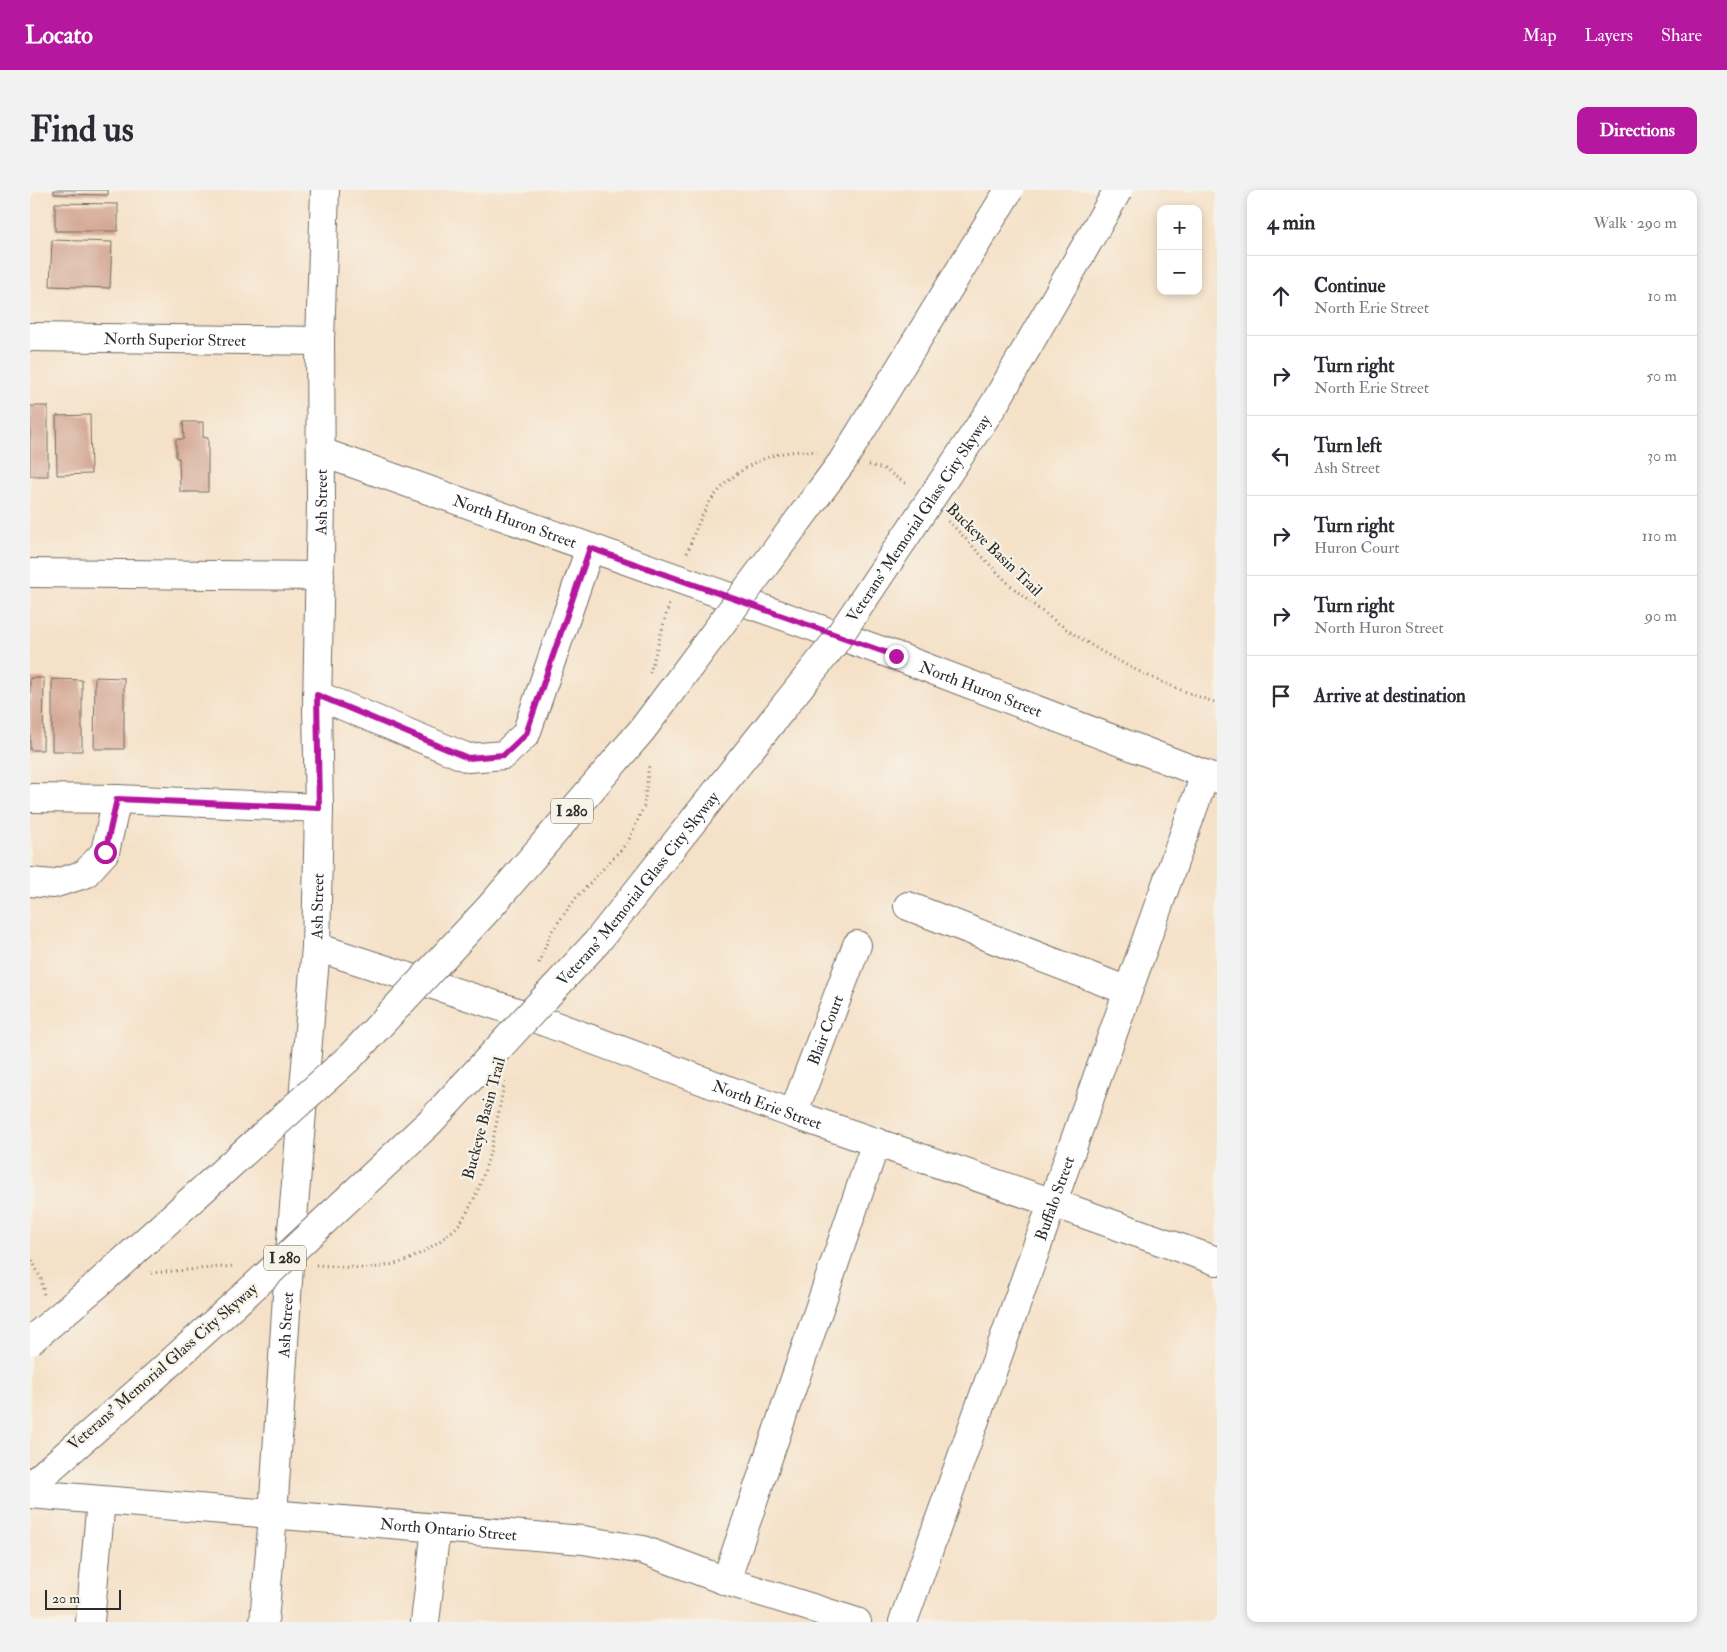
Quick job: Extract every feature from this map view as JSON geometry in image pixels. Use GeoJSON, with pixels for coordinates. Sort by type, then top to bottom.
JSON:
{"type":"FeatureCollection","features":[{"type":"Feature","properties":{"kind":"main road","name":"Ash Street"},"geometry":{"type":"LineString","coordinates":[[264,1622],[290,1255],[316,947],[319,808],[317,695],[320,576],[320,341],[325,190]]}},
{"type":"Feature","properties":{"kind":"main road","name":"I 280"},"geometry":{"type":"LineString","coordinates":[[30,1341],[98,1284],[350,1057],[490,907],[635,738],[842,462],[1009,190]]}},
{"type":"Feature","properties":{"kind":"main road","name":"Veterans' Memorial Glass City Skyway"},"geometry":{"type":"LineString","coordinates":[[30,1479],[138,1391],[429,1122],[596,943],[833,645],[995,403],[1118,190]]}},
{"type":"Feature","properties":{"kind":"main road","name":"North Superior Street"},"geometry":{"type":"LineString","coordinates":[[30,337],[320,341]]}},
{"type":"Feature","properties":{"kind":"main road","name":"North Huron Street"},"geometry":{"type":"LineString","coordinates":[[321,452],[896,656],[1211,777]]}},
{"type":"Feature","properties":{"kind":"main road"},"geometry":{"type":"LineString","coordinates":[[317,695],[468,758],[504,755],[526,734],[590,548]]}},
{"type":"Feature","properties":{"kind":"main road"},"geometry":{"type":"LineString","coordinates":[[30,573],[320,576]]}},
{"type":"Feature","properties":{"kind":"main road","name":"Buffalo Street"},"geometry":{"type":"LineString","coordinates":[[904,1622],[1128,991],[1211,777]]}},
{"type":"Feature","properties":{"kind":"main road"},"geometry":{"type":"LineString","coordinates":[[30,798],[117,799],[319,808]]}},
{"type":"Feature","properties":{"kind":"main road"},"geometry":{"type":"LineString","coordinates":[[30,882],[54,884],[85,874],[105,852],[117,799]]}},
{"type":"Feature","properties":{"kind":"main road"},"geometry":{"type":"LineString","coordinates":[[908,906],[1128,991]]}},
{"type":"Feature","properties":{"kind":"main road","name":"Blair Court"},"geometry":{"type":"LineString","coordinates":[[793,1114],[857,944]]}},
{"type":"Feature","properties":{"kind":"main road","name":"North Erie Street"},"geometry":{"type":"LineString","coordinates":[[316,947],[526,1015],[793,1114],[1217,1261]]}},
{"type":"Feature","properties":{"kind":"main road"},"geometry":{"type":"LineString","coordinates":[[726,1581],[876,1142]]}},
{"type":"Feature","properties":{"kind":"main road"},"geometry":{"type":"LineString","coordinates":[[30,1486],[138,1391]]}},
{"type":"Feature","properties":{"kind":"main road","name":"North Ontario Street"},"geometry":{"type":"LineString","coordinates":[[30,1494],[583,1540],[643,1550],[726,1581],[856,1622]]}},
{"type":"Feature","properties":{"kind":"main road"},"geometry":{"type":"LineString","coordinates":[[90,1622],[100,1500]]}},
{"type":"Feature","properties":{"kind":"main road"},"geometry":{"type":"LineString","coordinates":[[425,1622],[436,1528]]}},
{"type":"Feature","properties":{"kind":"path"},"geometry":{"type":"LineString","coordinates":[[687,554],[701,520],[715,495],[756,461],[779,452],[803,450],[823,453]]}},
{"type":"Feature","properties":{"kind":"path"},"geometry":{"type":"LineString","coordinates":[[862,462],[884,470],[910,488]]}},
{"type":"Feature","properties":{"kind":"path","name":"Buckeye Basin Trail"},"geometry":{"type":"LineString","coordinates":[[944,517],[963,535],[986,562],[1056,623],[1096,649],[1142,674],[1217,703]]}},
{"type":"Feature","properties":{"kind":"path","name":"Buckeye Basin Trail"},"geometry":{"type":"LineString","coordinates":[[315,1265],[387,1266],[410,1259],[436,1244],[458,1224],[472,1203],[482,1176],[492,1143],[506,1077]]}},
{"type":"Feature","properties":{"kind":"path"},"geometry":{"type":"LineString","coordinates":[[30,1256],[41,1279],[45,1300]]}},
{"type":"Feature","properties":{"kind":"building"},"geometry":{"type":"Polygon","coordinates":[[[54,190],[108,190],[108,195],[54,194],[54,190]]]}},
{"type":"Feature","properties":{"kind":"building"},"geometry":{"type":"Polygon","coordinates":[[[55,203],[118,204],[118,231],[55,231],[55,203]]]}},
{"type":"Feature","properties":{"kind":"building"},"geometry":{"type":"Polygon","coordinates":[[[52,240],[112,242],[110,288],[50,286],[52,240]]]}},
{"type":"Feature","properties":{"kind":"building"},"geometry":{"type":"Polygon","coordinates":[[[30,406],[48,406],[48,476],[30,476],[30,406]]]}},
{"type":"Feature","properties":{"kind":"building"},"geometry":{"type":"Polygon","coordinates":[[[90,415],[91,474],[57,475],[56,416],[90,415]]]}},
{"type":"Feature","properties":{"kind":"building"},"geometry":{"type":"Polygon","coordinates":[[[183,422],[203,422],[203,437],[208,438],[208,492],[180,492],[179,458],[176,458],[176,439],[184,439],[183,422]]]}},
{"type":"Feature","properties":{"kind":"building"},"geometry":{"type":"Polygon","coordinates":[[[95,677],[124,678],[124,749],[94,749],[95,677]]]}},
{"type":"Feature","properties":{"kind":"building"},"geometry":{"type":"Polygon","coordinates":[[[30,678],[44,678],[43,750],[30,750],[30,678]]]}},
{"type":"Feature","properties":{"kind":"building"},"geometry":{"type":"Polygon","coordinates":[[[52,679],[82,680],[82,751],[52,751],[52,679]]]}},
{"type":"Feature","properties":{"kind":"route"},"geometry":{"type":"LineString","coordinates":[[105,852],[117,799],[319,808],[317,695],[468,758],[504,755],[526,734],[590,548],[896,656]]}}]}
